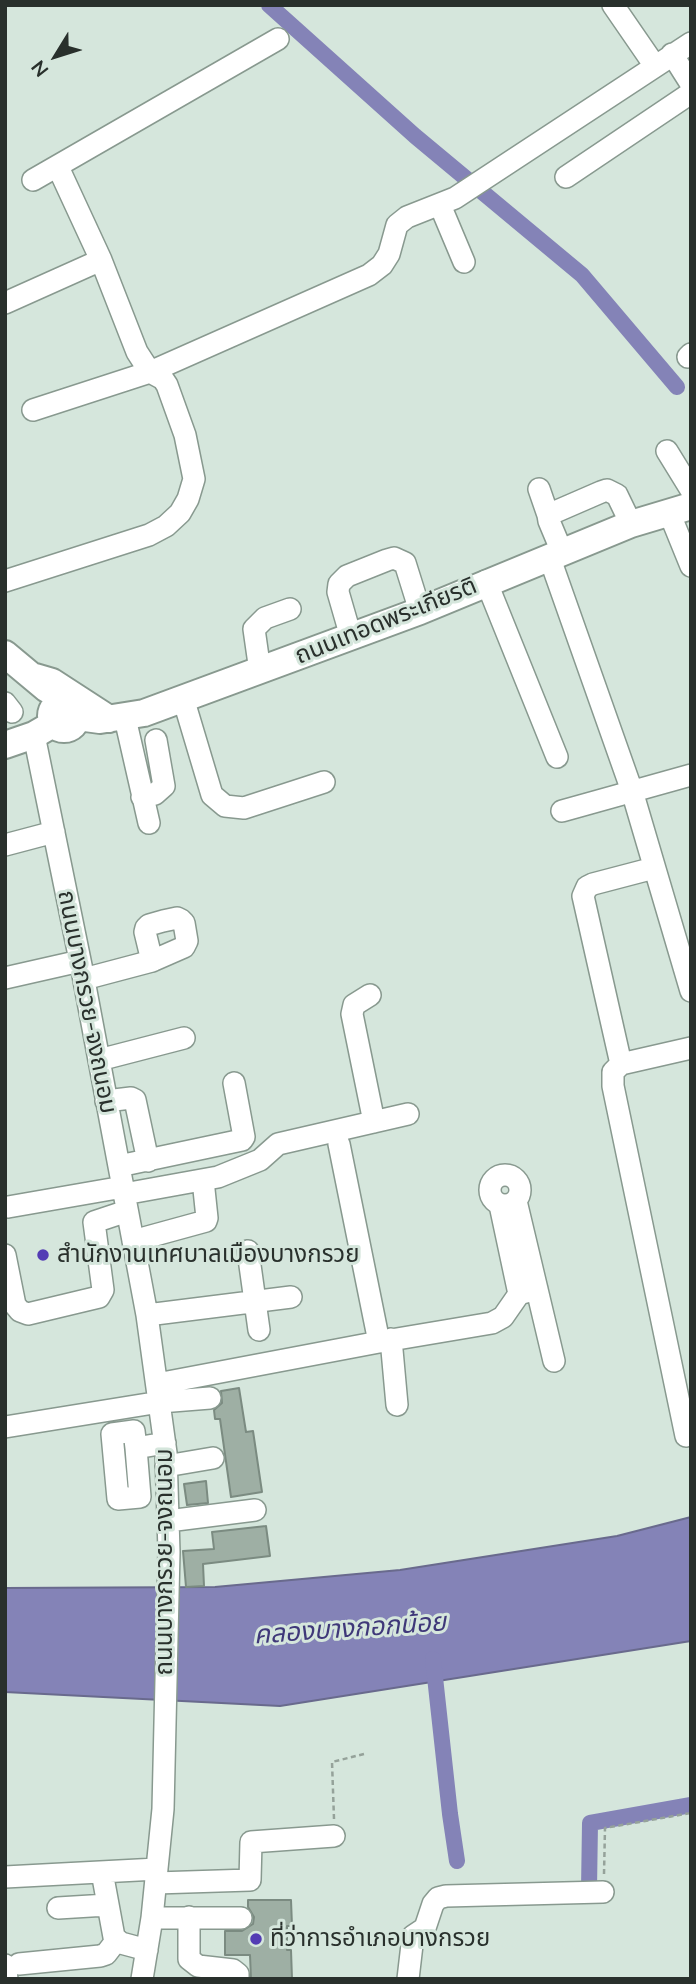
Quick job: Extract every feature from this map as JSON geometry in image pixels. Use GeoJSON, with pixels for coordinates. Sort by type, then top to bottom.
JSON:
{"type":"FeatureCollection","features":[{"type":"Feature","properties":{"kind":"main road","name":"ถนนเทอดพระเกียรติ"},"geometry":{"type":"LineString","coordinates":[[56,720],[117,718],[144,713],[420,611],[631,524],[680,509]]}},
{"type":"Feature","properties":{"kind":"main road"},"geometry":{"type":"LineString","coordinates":[[5,654],[35,677],[52,682],[117,718]]}},
{"type":"Feature","properties":{"kind":"main road"},"geometry":{"type":"LineString","coordinates":[[35,677],[56,720]]}},
{"type":"Feature","properties":{"kind":"main road"},"geometry":{"type":"LineString","coordinates":[[35,677],[44,702],[43,716],[56,720]]}},
{"type":"Feature","properties":{"kind":"main road"},"geometry":{"type":"LineString","coordinates":[[5,745],[56,720]]}},
{"type":"Feature","properties":{"kind":"street"},"geometry":{"type":"LineString","coordinates":[[613,5],[664,60],[691,84]]}},
{"type":"Feature","properties":{"kind":"street"},"geometry":{"type":"LineString","coordinates":[[33,180],[278,39]]}},
{"type":"Feature","properties":{"kind":"street"},"geometry":{"type":"LineString","coordinates":[[33,410],[150,372],[369,275],[382,265],[389,254],[397,225],[475,185],[691,43]]}},
{"type":"Feature","properties":{"kind":"street"},"geometry":{"type":"LineString","coordinates":[[566,177],[691,93]]}},
{"type":"Feature","properties":{"kind":"street"},"geometry":{"type":"LineString","coordinates":[[5,581],[149,535],[166,526],[180,513],[194,479],[185,435],[167,385],[163,379],[150,372],[137,352],[101,260],[58,167]]}},
{"type":"Feature","properties":{"kind":"street"},"geometry":{"type":"LineString","coordinates":[[440,205],[464,262]]}},
{"type":"Feature","properties":{"kind":"street"},"geometry":{"type":"LineString","coordinates":[[5,303],[101,260]]}},
{"type":"Feature","properties":{"kind":"street"},"geometry":{"type":"LineString","coordinates":[[667,451],[691,490]]}},
{"type":"Feature","properties":{"kind":"street"},"geometry":{"type":"LineString","coordinates":[[539,489],[548,514],[556,554],[632,791],[691,991]]}},
{"type":"Feature","properties":{"kind":"street"},"geometry":{"type":"LineString","coordinates":[[548,514],[607,490],[617,495],[631,524]]}},
{"type":"Feature","properties":{"kind":"street"},"geometry":{"type":"LineString","coordinates":[[680,509],[691,566]]}},
{"type":"Feature","properties":{"kind":"street"},"geometry":{"type":"LineString","coordinates":[[351,637],[338,592],[340,584],[347,576],[394,558],[405,563],[420,611]]}},
{"type":"Feature","properties":{"kind":"street"},"geometry":{"type":"LineString","coordinates":[[486,582],[558,757]]}},
{"type":"Feature","properties":{"kind":"street"},"geometry":{"type":"LineString","coordinates":[[260,671],[254,629],[265,618],[290,609]]}},
{"type":"Feature","properties":{"kind":"street"},"geometry":{"type":"LineString","coordinates":[[183,698],[212,795],[225,806],[244,808],[324,782]]}},
{"type":"Feature","properties":{"kind":"street"},"geometry":{"type":"LineString","coordinates":[[117,718],[149,823]]}},
{"type":"Feature","properties":{"kind":"street","name":"ถนนบางกรวย-จงถนอม"},"geometry":{"type":"LineString","coordinates":[[56,720],[54,832],[147,1315],[165,1443],[169,1552],[163,1809],[152,1918],[142,1979]]}},
{"type":"Feature","properties":{"kind":"street"},"geometry":{"type":"LineString","coordinates":[[142,797],[155,794],[164,786],[156,740]]}},
{"type":"Feature","properties":{"kind":"street"},"geometry":{"type":"LineString","coordinates":[[562,811],[691,775]]}},
{"type":"Feature","properties":{"kind":"street"},"geometry":{"type":"LineString","coordinates":[[5,845],[54,832]]}},
{"type":"Feature","properties":{"kind":"street"},"geometry":{"type":"LineString","coordinates":[[621,1064],[583,896],[587,887],[593,884],[654,868]]}},
{"type":"Feature","properties":{"kind":"street"},"geometry":{"type":"LineString","coordinates":[[5,978],[152,961]]}},
{"type":"Feature","properties":{"kind":"street"},"geometry":{"type":"LineString","coordinates":[[370,995],[354,1005],[352,1014],[374,1122]]}},
{"type":"Feature","properties":{"kind":"street"},"geometry":{"type":"LineString","coordinates":[[99,1060],[184,1038]]}},
{"type":"Feature","properties":{"kind":"street"},"geometry":{"type":"LineString","coordinates":[[686,1436],[612,1086],[612,1072],[621,1064],[691,1048]]}},
{"type":"Feature","properties":{"kind":"street"},"geometry":{"type":"LineString","coordinates":[[119,1166],[242,1140],[244,1137],[234,1083]]}},
{"type":"Feature","properties":{"kind":"street"},"geometry":{"type":"LineString","coordinates":[[106,1101],[131,1098],[135,1100],[148,1161]]}},
{"type":"Feature","properties":{"kind":"street"},"geometry":{"type":"LineString","coordinates":[[8,1207],[125,1197],[218,1177],[260,1160],[278,1144],[408,1114]]}},
{"type":"Feature","properties":{"kind":"street"},"geometry":{"type":"LineString","coordinates":[[339,1144],[385,1341],[397,1405]]}},
{"type":"Feature","properties":{"kind":"street"},"geometry":{"type":"LineString","coordinates":[[133,1241],[206,1221],[202,1180]]}},
{"type":"Feature","properties":{"kind":"street"},"geometry":{"type":"LineString","coordinates":[[5,1255],[15,1305],[20,1311],[28,1314],[99,1297],[103,1290],[94,1222],[125,1197]]}},
{"type":"Feature","properties":{"kind":"street"},"geometry":{"type":"LineString","coordinates":[[508,1203],[528,1292],[554,1361]]}},
{"type":"Feature","properties":{"kind":"street"},"geometry":{"type":"LineString","coordinates":[[248,1251],[259,1330]]}},
{"type":"Feature","properties":{"kind":"street"},"geometry":{"type":"LineString","coordinates":[[5,1427],[385,1341],[492,1323],[503,1317],[528,1292]]}},
{"type":"Feature","properties":{"kind":"street"},"geometry":{"type":"LineString","coordinates":[[147,1315],[291,1297]]}},
{"type":"Feature","properties":{"kind":"street"},"geometry":{"type":"LineString","coordinates":[[158,1393],[210,1398]]}},
{"type":"Feature","properties":{"kind":"street"},"geometry":{"type":"LineString","coordinates":[[136,1448],[165,1443]]}},
{"type":"Feature","properties":{"kind":"street"},"geometry":{"type":"LineString","coordinates":[[166,1466],[213,1458]]}},
{"type":"Feature","properties":{"kind":"street"},"geometry":{"type":"LineString","coordinates":[[169,1521],[255,1510]]}},
{"type":"Feature","properties":{"kind":"street"},"geometry":{"type":"LineString","coordinates":[[5,1877],[102,1872],[250,1880],[251,1842],[334,1836]]}},
{"type":"Feature","properties":{"kind":"street"},"geometry":{"type":"LineString","coordinates":[[102,1872],[116,1941]]}},
{"type":"Feature","properties":{"kind":"street"},"geometry":{"type":"LineString","coordinates":[[408,1979],[413,1936],[425,1928],[433,1904],[438,1898],[603,1892]]}},
{"type":"Feature","properties":{"kind":"street"},"geometry":{"type":"LineString","coordinates":[[58,1908],[107,1905]]}},
{"type":"Feature","properties":{"kind":"street"},"geometry":{"type":"LineString","coordinates":[[190,1917],[189,1959],[193,1964],[237,1971],[237,1979]]}},
{"type":"Feature","properties":{"kind":"street"},"geometry":{"type":"LineString","coordinates":[[152,1918],[241,1918]]}},
{"type":"Feature","properties":{"kind":"street"},"geometry":{"type":"LineString","coordinates":[[116,1941],[147,1950]]}},
{"type":"Feature","properties":{"kind":"street"},"geometry":{"type":"LineString","coordinates":[[10,1969],[67,1969],[106,1954],[116,1941]]}},
{"type":"Feature","properties":{"kind":"path"},"geometry":{"type":"LineString","coordinates":[[334,1836],[332,1762],[364,1755]]}},
{"type":"Feature","properties":{"kind":"path"},"geometry":{"type":"LineString","coordinates":[[603,1892],[605,1828],[691,1813]]}},
{"type":"Feature","properties":{"kind":"water","name":"คลองบางกอกน้อย"},"geometry":{"type":"Polygon","coordinates":[[[691,1517],[691,1641],[280,1706],[5,1692],[5,1588],[215,1587],[400,1570],[617,1536],[691,1517]]]}},
{"type":"Feature","properties":{"kind":"building"},"geometry":{"type":"Polygon","coordinates":[[[239,1388],[246,1432],[253,1431],[262,1492],[231,1497],[220,1419],[215,1419],[214,1410],[222,1403],[221,1391],[239,1388]]]}},
{"type":"Feature","properties":{"kind":"building"},"geometry":{"type":"Polygon","coordinates":[[[206,1481],[208,1503],[187,1505],[184,1484],[206,1481]]]}},
{"type":"Feature","properties":{"kind":"building"},"geometry":{"type":"Polygon","coordinates":[[[266,1526],[270,1556],[203,1564],[204,1586],[186,1587],[183,1551],[214,1549],[212,1532],[266,1526]]]}},
{"type":"Feature","properties":{"kind":"building","name":"ที่ว่าการอำเภอบางกรวย"},"geometry":{"type":"Polygon","coordinates":[[[248,1900],[291,1900],[292,1926],[287,1926],[287,1950],[291,1950],[292,1979],[251,1979],[250,1955],[225,1955],[225,1931],[242,1931],[253,1924],[254,1917],[248,1907],[248,1900]]]}},
{"type":"Feature","properties":{"kind":"waterway"},"geometry":{"type":"LineString","coordinates":[[269,5],[415,136],[582,275],[677,387]]}},
{"type":"Feature","properties":{"kind":"waterway"},"geometry":{"type":"LineString","coordinates":[[433,1659],[457,1861]]}},
{"type":"Feature","properties":{"kind":"waterway"},"geometry":{"type":"LineString","coordinates":[[574,1890],[589,1889],[590,1823],[691,1805]]}},
{"type":"Feature","properties":{"kind":"place","name":"สำนักงานเทศบาลเมืองบางกรวย"},"geometry":{"type":"Point","coordinates":[43,1255]}},
{"type":"Feature","properties":{"kind":"place","name":"ที่ว่าการอำเภอบางกรวย"},"geometry":{"type":"Point","coordinates":[256,1939]}}]}
